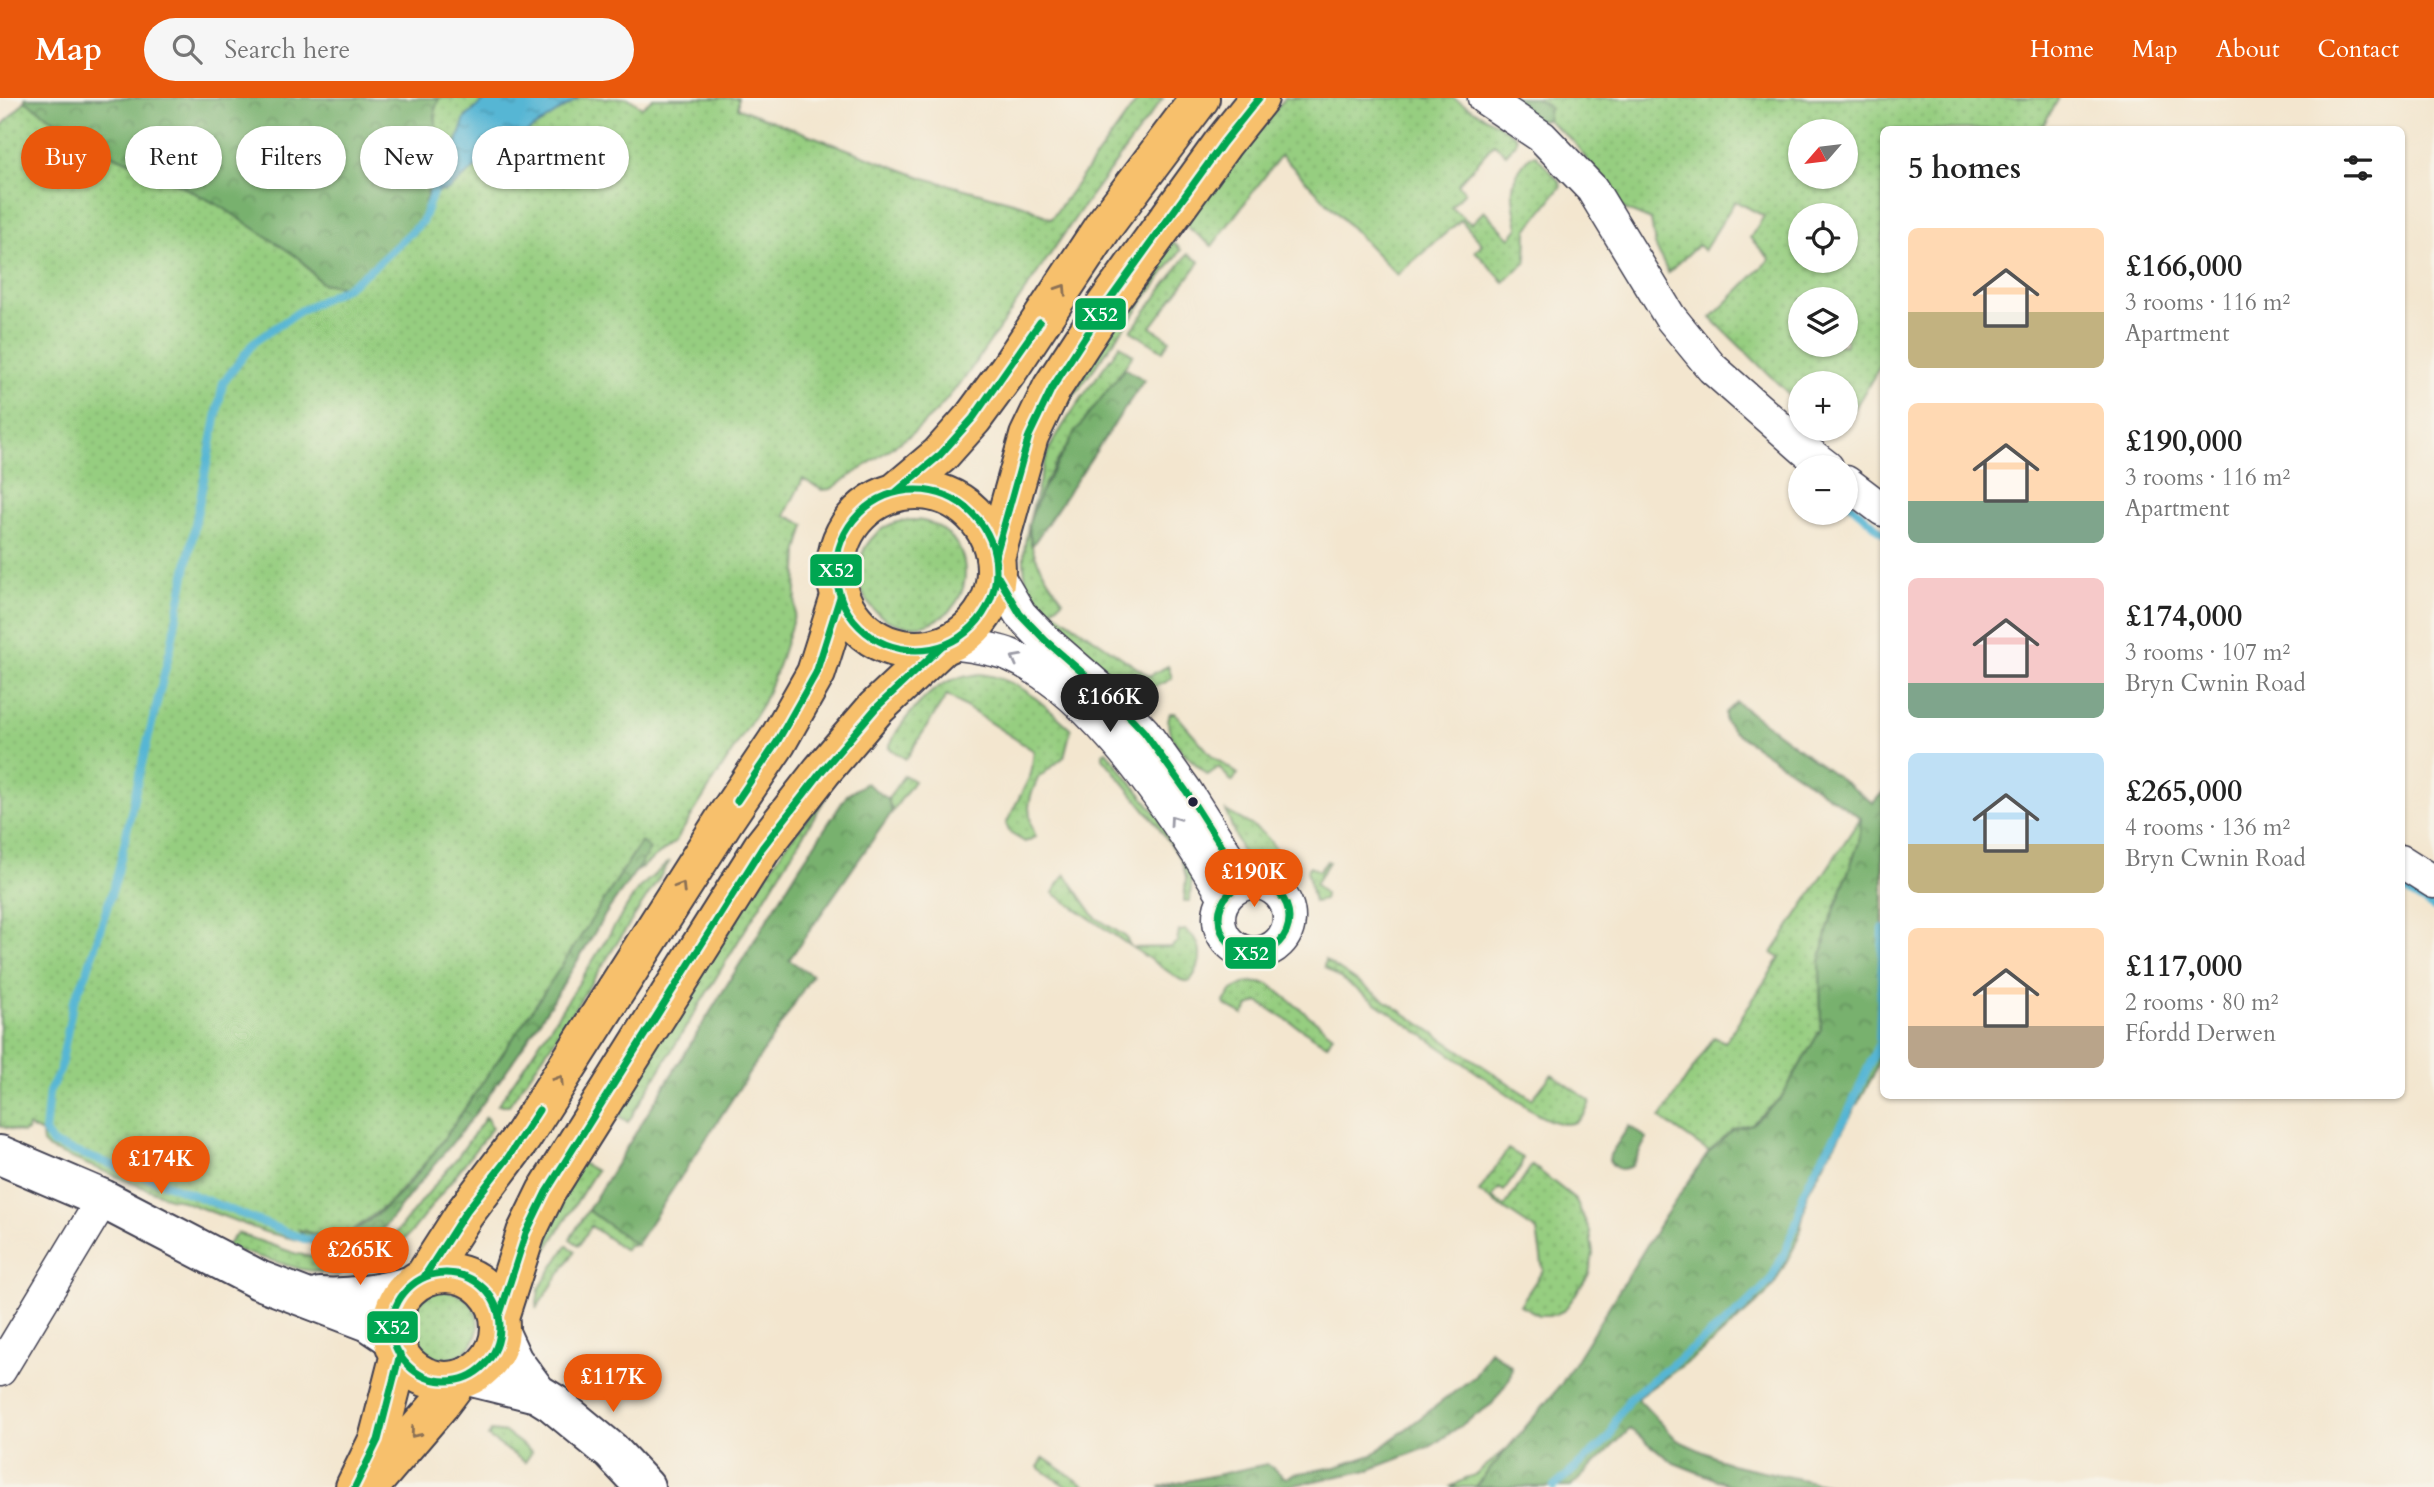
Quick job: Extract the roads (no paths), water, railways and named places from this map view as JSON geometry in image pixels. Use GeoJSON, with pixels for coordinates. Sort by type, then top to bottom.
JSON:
{"type":"FeatureCollection","features":[{"type":"Feature","properties":{"kind":"main road"},"geometry":{"type":"LineString","coordinates":[[947,644],[925,651],[901,650],[875,640],[854,621],[840,597],[835,569],[845,532],[850,523],[871,503],[896,492],[940,455],[973,418],[1009,369],[1103,227],[1200,98]]}},
{"type":"Feature","properties":{"kind":"main road"},"geometry":{"type":"LineString","coordinates":[[369,1487],[463,1378],[488,1361],[496,1348],[499,1325],[526,1233],[546,1192],[762,848],[821,771],[876,708],[947,644],[975,626],[990,603],[996,567],[1029,436],[1052,388],[1106,305],[1223,143],[1259,98]]}},
{"type":"Feature","properties":{"kind":"main road"},"geometry":{"type":"LineString","coordinates":[[896,492],[924,490],[951,497],[981,522],[994,548],[996,567]]}},
{"type":"Feature","properties":{"kind":"main road"},"geometry":{"type":"LineString","coordinates":[[355,1487],[378,1440],[396,1346],[394,1311],[400,1298],[417,1282],[523,1136],[725,819],[777,743],[816,673],[840,597]]}},
{"type":"Feature","properties":{"kind":"main road"},"geometry":{"type":"LineString","coordinates":[[417,1282],[439,1273],[455,1273],[470,1279],[484,1288],[494,1301],[499,1325]]}},
{"type":"Feature","properties":{"kind":"main road"},"geometry":{"type":"LineString","coordinates":[[396,1346],[410,1367],[424,1376],[440,1381],[463,1378]]}},
{"type":"Feature","properties":{"kind":"street"},"geometry":{"type":"LineString","coordinates":[[1484,98],[1542,137],[1592,189],[1670,317],[1712,368],[1811,455]]}},
{"type":"Feature","properties":{"kind":"street"},"geometry":{"type":"LineString","coordinates":[[1858,491],[1880,508]]}},
{"type":"Feature","properties":{"kind":"street"},"geometry":{"type":"LineString","coordinates":[[947,644],[1009,654],[1049,678],[1121,748],[1235,890],[1186,790],[1144,732],[1116,702],[1046,641],[1020,614],[996,567]]}},
{"type":"Feature","properties":{"kind":"street"},"geometry":{"type":"LineString","coordinates":[[2405,864],[2434,882]]}},
{"type":"Feature","properties":{"kind":"street"},"geometry":{"type":"LineString","coordinates":[[0,1155],[103,1199],[259,1280],[369,1322],[396,1346]]}},
{"type":"Feature","properties":{"kind":"street"},"geometry":{"type":"LineString","coordinates":[[0,1370],[103,1199]]}},
{"type":"Feature","properties":{"kind":"street"},"geometry":{"type":"LineString","coordinates":[[297,1295],[337,1298],[361,1296],[417,1282]]}},
{"type":"Feature","properties":{"kind":"street"},"geometry":{"type":"LineString","coordinates":[[499,1325],[513,1361],[537,1393]]}},
{"type":"Feature","properties":{"kind":"street"},"geometry":{"type":"LineString","coordinates":[[463,1378],[537,1393],[611,1451],[645,1487]]}},
{"type":"Feature","properties":{"kind":"water"},"geometry":{"type":"Polygon","coordinates":[[[487,98],[579,98],[536,126],[472,126],[472,171],[458,182],[458,139],[465,118],[487,98]]]}},
{"type":"Feature","properties":{"kind":"water"},"geometry":{"type":"Polygon","coordinates":[[[433,189],[449,189],[448,190],[433,193],[433,189]]]}},
{"type":"Feature","properties":{"kind":"waterway"},"geometry":{"type":"LineString","coordinates":[[335,1242],[304,1239],[161,1182],[53,1144],[45,1132],[49,1092],[60,1070],[73,1003],[87,972],[118,872],[171,646],[223,383],[254,342],[300,311],[347,287],[376,265],[422,222],[433,193]]}},
{"type":"Feature","properties":{"kind":"waterway"},"geometry":{"type":"LineString","coordinates":[[1858,511],[1880,530]]}},
{"type":"Feature","properties":{"kind":"waterway"},"geometry":{"type":"LineString","coordinates":[[2405,890],[2434,908]]}},
{"type":"Feature","properties":{"kind":"waterway"},"geometry":{"type":"LineString","coordinates":[[1554,1487],[1610,1437],[1616,1420],[1630,1398],[1742,1309],[1770,1281],[1798,1218],[1803,1193],[1846,1117],[1879,1043],[1880,1014]]}}]}
